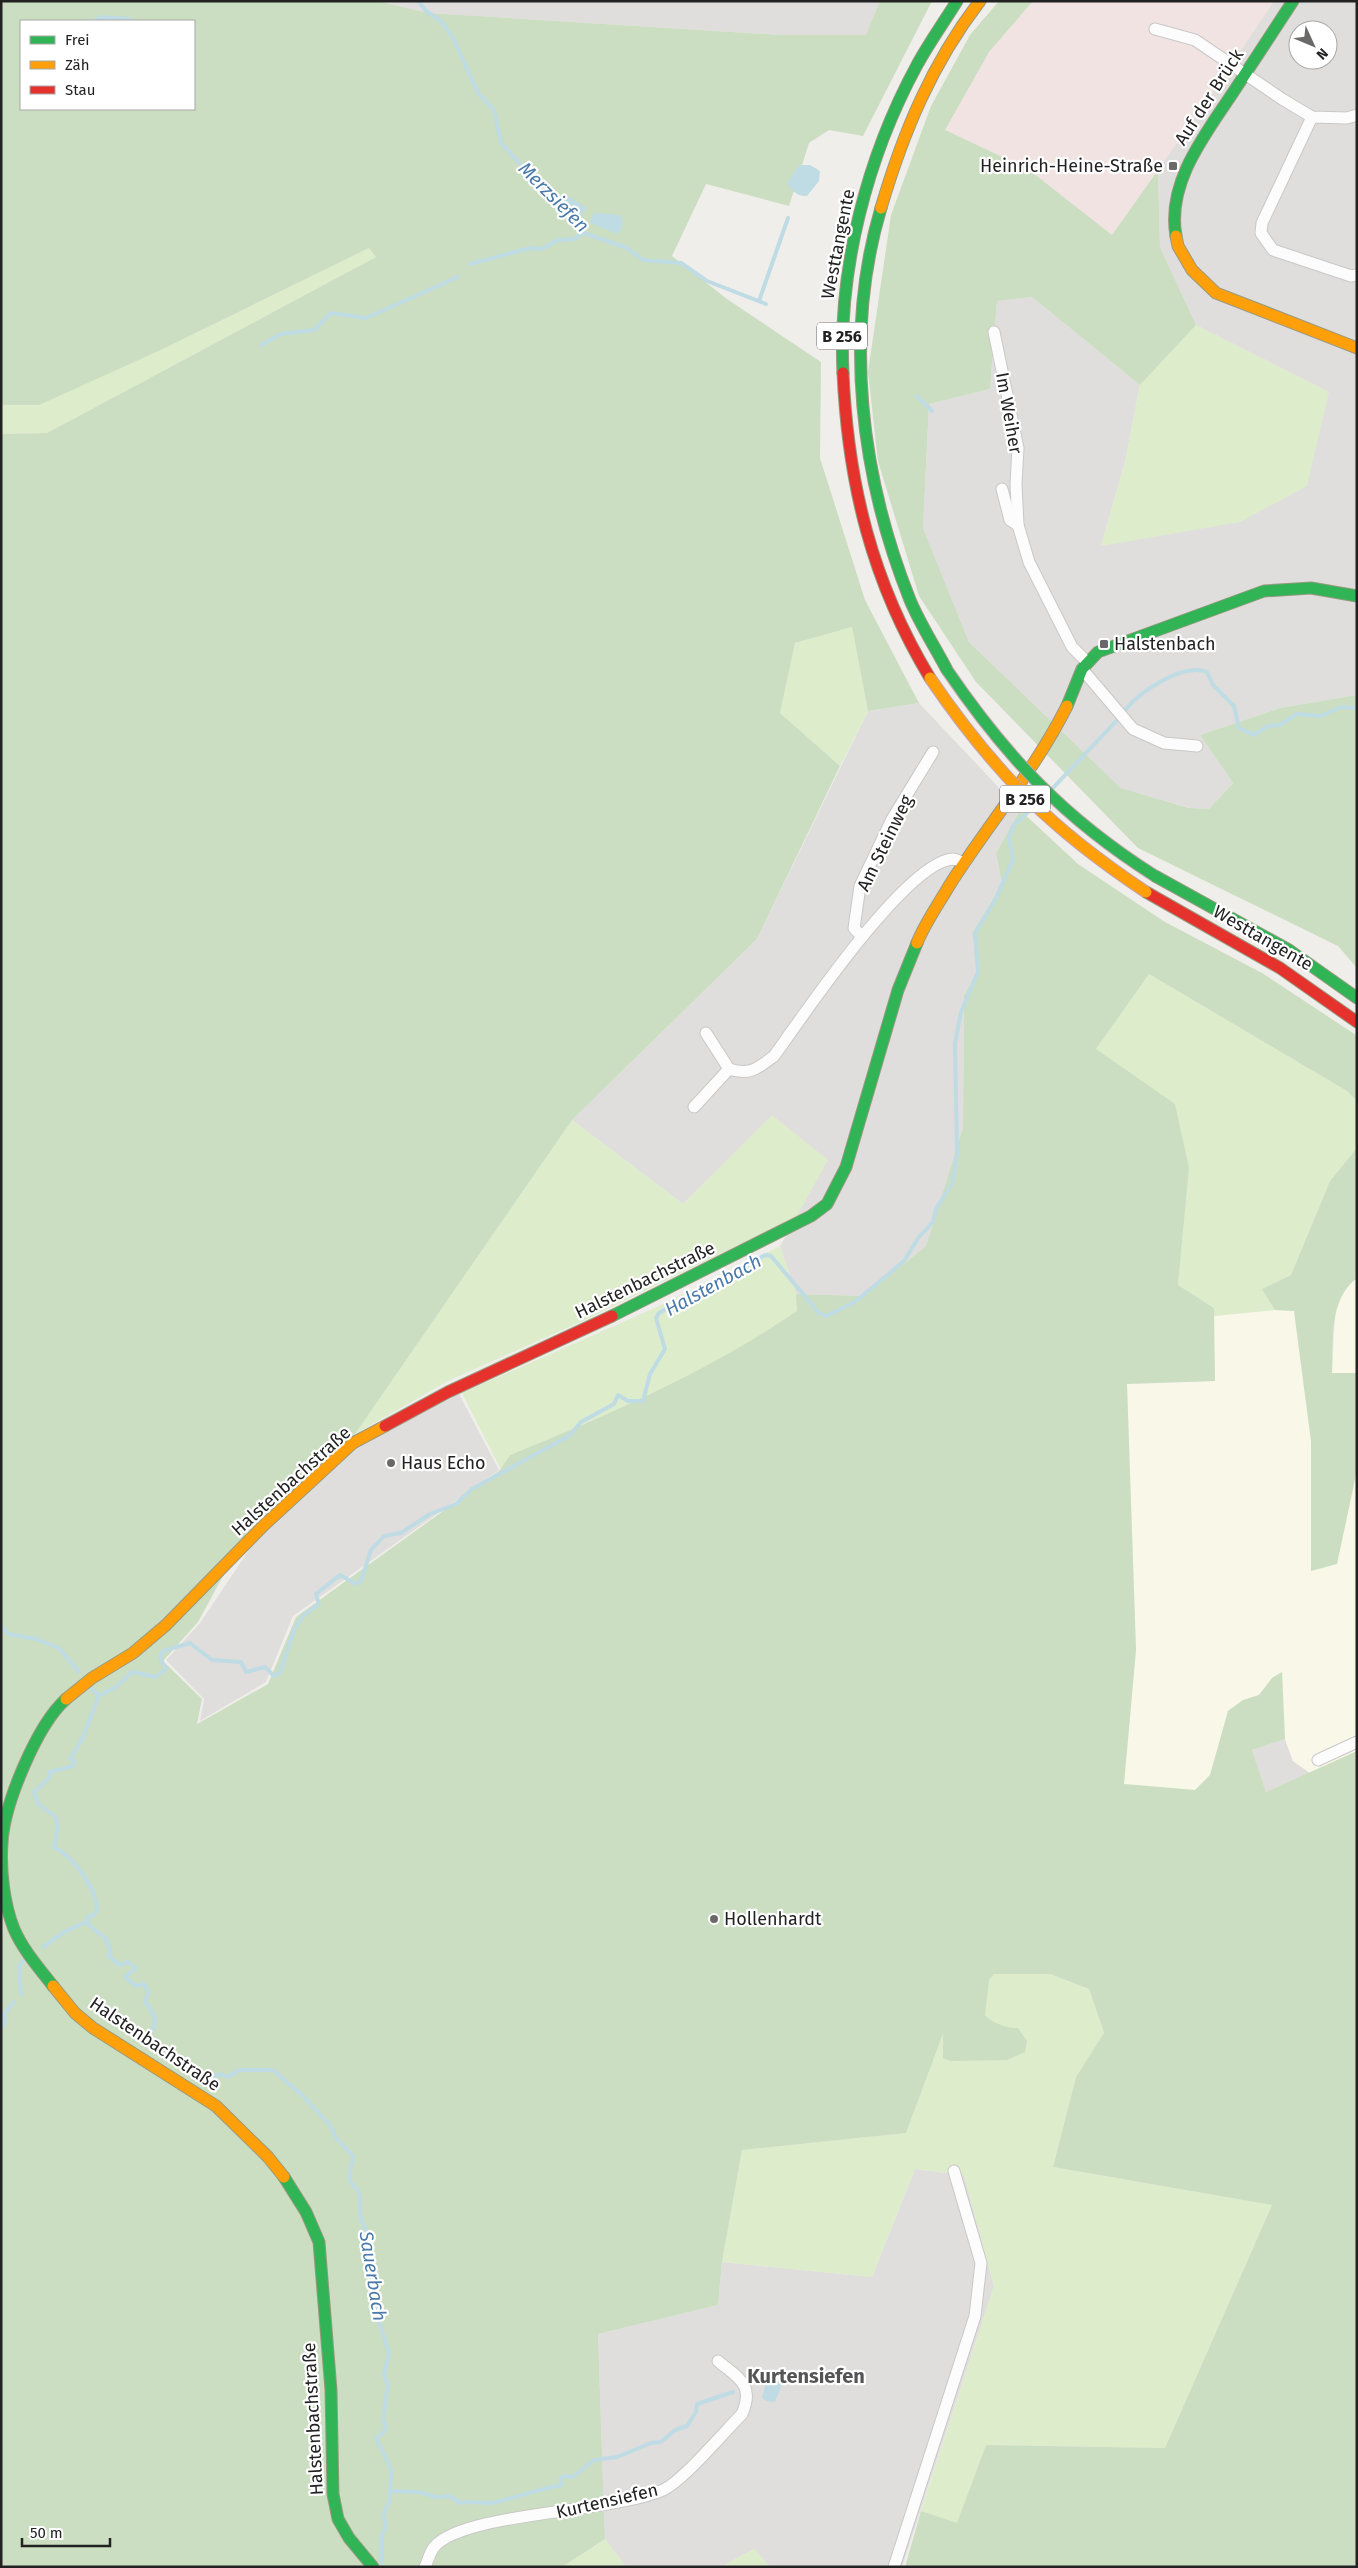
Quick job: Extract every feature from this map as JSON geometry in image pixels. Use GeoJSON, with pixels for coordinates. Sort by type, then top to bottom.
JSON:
{"type":"FeatureCollection","features":[{"type":"Feature","properties":{"kind":"main road","name":"Westtangente"},"geometry":{"type":"LineString","coordinates":[[957,1],[918,63],[874,163],[863,198],[849,264],[841,351],[844,428],[860,511],[890,599],[907,638],[930,678],[984,755],[1048,821],[1083,850],[1146,892],[1259,954],[1318,991],[1357,1022]]}},
{"type":"Feature","properties":{"kind":"main road","name":"Westtangente"},"geometry":{"type":"LineString","coordinates":[[980,1],[943,56],[913,112],[896,157],[881,202],[871,246],[861,325],[863,414],[870,466],[882,523],[915,613],[947,670],[998,744],[1028,777],[1096,837],[1155,876],[1289,950],[1357,998]]}},
{"type":"Feature","properties":{"kind":"main road","name":"Auf der Brück"},"geometry":{"type":"LineString","coordinates":[[1292,1],[1204,136],[1181,178],[1175,196],[1173,214],[1174,233],[1180,251],[1189,267],[1201,282],[1216,293],[1357,348]]}},
{"type":"Feature","properties":{"kind":"main road"},"geometry":{"type":"LineString","coordinates":[[1084,665],[1098,652],[1264,591],[1287,587],[1313,587],[1339,590],[1357,596]]}},
{"type":"Feature","properties":{"kind":"main road","name":"Halstenbachstraße"},"geometry":{"type":"LineString","coordinates":[[373,2567],[349,2538],[338,2520],[333,2494],[331,2390],[319,2242],[306,2212],[289,2183],[274,2164],[237,2125],[216,2106],[93,2028],[75,2012],[29,1956],[14,1929],[4,1886],[2,1842],[11,1802],[30,1754],[47,1720],[64,1700],[92,1678],[133,1653],[166,1625],[263,1526],[353,1443],[448,1392],[647,1300],[811,1216],[827,1204],[846,1167],[885,1032],[908,962],[937,904],[1052,736],[1069,702],[1084,665]]}},
{"type":"Feature","properties":{"kind":"street"},"geometry":{"type":"LineString","coordinates":[[1155,29],[1195,40],[1312,117],[1347,118],[1357,115]]}},
{"type":"Feature","properties":{"kind":"street"},"geometry":{"type":"LineString","coordinates":[[1312,117],[1262,223],[1261,233],[1273,250],[1351,276],[1357,276]]}},
{"type":"Feature","properties":{"kind":"street","name":"Im Weiher"},"geometry":{"type":"LineString","coordinates":[[994,332],[1018,448],[1016,484],[1018,525],[1033,571],[1072,647],[1133,729],[1164,743],[1197,746]]}},
{"type":"Feature","properties":{"kind":"street","name":"Im Weiher"},"geometry":{"type":"LineString","coordinates":[[1002,489],[1010,520],[1018,525]]}},
{"type":"Feature","properties":{"kind":"street","name":"Am Steinweg"},"geometry":{"type":"LineString","coordinates":[[862,937],[854,928],[860,886],[892,819],[933,752]]}},
{"type":"Feature","properties":{"kind":"street","name":"Am Steinweg"},"geometry":{"type":"LineString","coordinates":[[729,1069],[741,1073],[758,1069],[774,1056],[862,937],[902,891],[931,868],[954,859],[964,862]]}},
{"type":"Feature","properties":{"kind":"street"},"geometry":{"type":"LineString","coordinates":[[694,1108],[729,1069],[706,1033]]}},
{"type":"Feature","properties":{"kind":"street"},"geometry":{"type":"LineString","coordinates":[[1318,1760],[1357,1742]]}},
{"type":"Feature","properties":{"kind":"street"},"geometry":{"type":"LineString","coordinates":[[894,2567],[975,2316],[981,2263],[954,2170]]}},
{"type":"Feature","properties":{"kind":"street","name":"Kurtensiefen"},"geometry":{"type":"LineString","coordinates":[[425,2567],[435,2546],[457,2532],[491,2523],[584,2509],[649,2495],[665,2489],[680,2477],[742,2414],[748,2402],[745,2385],[736,2374],[718,2362]]}},
{"type":"Feature","properties":{"kind":"shaded area"},"geometry":{"type":"Polygon","coordinates":[[[378,1],[880,1],[867,35],[781,35],[428,13],[378,1]]]}},
{"type":"Feature","properties":{"kind":"shaded area"},"geometry":{"type":"Polygon","coordinates":[[[1033,1],[1274,1],[1222,79],[1112,235],[1028,169],[944,130],[989,52],[1033,1]]]}},
{"type":"Feature","properties":{"kind":"shaded area"},"geometry":{"type":"Polygon","coordinates":[[[1274,1],[1357,1],[1357,695],[1280,708],[1200,735],[1233,783],[1209,809],[1190,808],[1121,788],[969,642],[923,528],[929,404],[990,389],[997,301],[1032,297],[1140,385],[1125,462],[1101,546],[1329,392],[1196,325],[1160,247],[1158,170],[1274,1]]]}},
{"type":"Feature","properties":{"kind":"shaded area"},"geometry":{"type":"Polygon","coordinates":[[[919,703],[1020,810],[996,853],[1002,883],[972,933],[980,969],[964,995],[963,1127],[926,1246],[864,1296],[796,1294],[780,1246],[797,1216],[773,1115],[683,1204],[572,1120],[757,939],[868,711],[919,703]]]}},
{"type":"Feature","properties":{"kind":"shaded area"},"geometry":{"type":"Polygon","coordinates":[[[1357,1278],[1357,1373],[1332,1373],[1336,1307],[1348,1285],[1357,1278]]]}},
{"type":"Feature","properties":{"kind":"shaded area"},"geometry":{"type":"Polygon","coordinates":[[[1275,1310],[1294,1311],[1311,1441],[1311,1570],[1357,1470],[1357,1751],[1310,1773],[1293,1761],[1285,1739],[1282,1672],[1272,1678],[1259,1695],[1243,1700],[1228,1711],[1210,1775],[1195,1790],[1124,1784],[1136,1650],[1127,1384],[1214,1381],[1214,1316],[1275,1310]]]}},
{"type":"Feature","properties":{"kind":"shaded area"},"geometry":{"type":"Polygon","coordinates":[[[459,1394],[499,1470],[293,1616],[266,1682],[200,1721],[204,1699],[166,1660],[200,1623],[255,1541],[358,1448],[459,1394]]]}},
{"type":"Feature","properties":{"kind":"shaded area"},"geometry":{"type":"Polygon","coordinates":[[[1285,1739],[1293,1761],[1310,1773],[1266,1792],[1252,1750],[1285,1739]]]}},
{"type":"Feature","properties":{"kind":"shaded area","name":"Kurtensiefen"},"geometry":{"type":"Polygon","coordinates":[[[915,2169],[964,2175],[994,2286],[902,2567],[770,2567],[754,2549],[721,2567],[626,2567],[605,2539],[598,2334],[718,2305],[722,2262],[872,2277],[915,2169]]]}},
{"type":"Feature","properties":{"kind":"green space"},"geometry":{"type":"Polygon","coordinates":[[[1,1],[378,1],[428,13],[781,35],[866,35],[880,1],[932,1],[863,136],[829,130],[809,143],[789,206],[706,184],[672,256],[727,299],[821,362],[820,458],[865,600],[919,703],[868,711],[852,627],[795,643],[780,713],[840,766],[757,939],[572,1120],[355,1434],[248,1530],[198,1622],[163,1661],[202,1699],[197,1724],[268,1684],[296,1617],[500,1470],[510,1455],[621,1408],[729,1353],[797,1311],[796,1294],[864,1296],[926,1246],[963,1127],[964,995],[980,969],[972,933],[1002,884],[996,853],[1020,810],[1078,864],[1165,922],[1262,973],[1356,1035],[1357,1101],[1347,1091],[1149,974],[1096,1049],[1175,1104],[1189,1168],[1178,1285],[1214,1308],[1215,1381],[1127,1384],[1136,1650],[1124,1784],[1195,1790],[1210,1775],[1228,1711],[1243,1700],[1259,1695],[1272,1678],[1282,1672],[1285,1739],[1252,1750],[1266,1792],[1357,1751],[1357,2567],[905,2567],[921,2511],[957,2523],[986,2445],[1165,2448],[1272,2205],[1053,2167],[1076,2077],[1104,2033],[1089,1989],[1050,1974],[994,1974],[989,1980],[985,2015],[991,2021],[1000,2025],[1018,2028],[1027,2041],[1025,2052],[1007,2060],[951,2061],[943,2058],[943,2034],[906,2133],[742,2150],[722,2262],[718,2305],[598,2334],[605,2539],[562,2567],[1,2567],[1,434],[47,433],[376,257],[369,248],[165,348],[39,405],[1,405],[1,1]]]}},
{"type":"Feature","properties":{"kind":"green space"},"geometry":{"type":"Polygon","coordinates":[[[999,1],[1033,1],[989,52],[945,130],[1028,169],[1112,235],[1158,170],[1160,247],[1196,325],[1140,385],[1032,297],[997,301],[990,389],[929,404],[923,528],[969,642],[1121,788],[1189,808],[1209,809],[1233,783],[1200,735],[1280,708],[1357,695],[1357,968],[1338,946],[1138,848],[976,682],[919,596],[878,461],[868,372],[891,215],[931,106],[970,35],[999,1]]]}},
{"type":"Feature","properties":{"kind":"green space"},"geometry":{"type":"Polygon","coordinates":[[[369,248],[376,257],[47,433],[1,434],[1,404],[165,348],[369,248]]]}},
{"type":"Feature","properties":{"kind":"green space"},"geometry":{"type":"Polygon","coordinates":[[[1196,325],[1329,392],[1307,486],[1240,522],[1101,546],[1125,462],[1140,385],[1196,325]]]}},
{"type":"Feature","properties":{"kind":"green space"},"geometry":{"type":"Polygon","coordinates":[[[852,627],[868,711],[840,766],[780,713],[795,643],[852,627]]]}},
{"type":"Feature","properties":{"kind":"green space"},"geometry":{"type":"Polygon","coordinates":[[[1149,974],[1347,1091],[1357,1101],[1357,1148],[1330,1181],[1291,1275],[1263,1289],[1275,1310],[1214,1316],[1214,1308],[1178,1285],[1189,1168],[1096,1049],[1149,974]]]}},
{"type":"Feature","properties":{"kind":"green space"},"geometry":{"type":"Polygon","coordinates":[[[772,1115],[828,1160],[797,1216],[587,1319],[448,1381],[355,1434],[572,1120],[683,1204],[772,1115]]]}},
{"type":"Feature","properties":{"kind":"green space"},"geometry":{"type":"Polygon","coordinates":[[[1357,1148],[1357,1278],[1341,1297],[1337,1309],[1334,1321],[1332,1373],[1357,1373],[1357,1470],[1337,1564],[1311,1571],[1311,1441],[1294,1311],[1275,1310],[1262,1289],[1291,1275],[1330,1181],[1357,1148]]]}},
{"type":"Feature","properties":{"kind":"green space"},"geometry":{"type":"Polygon","coordinates":[[[780,1246],[796,1294],[798,1311],[729,1354],[694,1373],[585,1424],[510,1455],[501,1470],[462,1393],[657,1307],[780,1246]]]}},
{"type":"Feature","properties":{"kind":"green space"},"geometry":{"type":"Polygon","coordinates":[[[994,1974],[1050,1974],[1089,1989],[1104,2034],[1076,2077],[1053,2167],[1272,2205],[1165,2448],[986,2445],[957,2524],[921,2511],[994,2286],[964,2175],[915,2169],[872,2277],[722,2262],[742,2150],[906,2133],[944,2032],[994,1974]]]}},
{"type":"Feature","properties":{"kind":"green space"},"geometry":{"type":"Polygon","coordinates":[[[605,2539],[626,2567],[562,2567],[605,2539]]]}},
{"type":"Feature","properties":{"kind":"green space"},"geometry":{"type":"Polygon","coordinates":[[[754,2549],[770,2567],[721,2567],[754,2549]]]}},
{"type":"Feature","properties":{"kind":"water"},"geometry":{"type":"Polygon","coordinates":[[[100,15],[131,17],[132,20],[92,20],[100,15]]]}},
{"type":"Feature","properties":{"kind":"water"},"geometry":{"type":"Polygon","coordinates":[[[799,165],[810,165],[820,171],[819,181],[807,196],[801,196],[796,193],[787,183],[799,165]]]}},
{"type":"Feature","properties":{"kind":"water"},"geometry":{"type":"Polygon","coordinates":[[[570,197],[587,208],[581,216],[577,216],[564,202],[570,197]]]}},
{"type":"Feature","properties":{"kind":"water"},"geometry":{"type":"Polygon","coordinates":[[[594,213],[620,215],[623,220],[621,230],[617,234],[590,223],[594,213]]]}},
{"type":"Feature","properties":{"kind":"water"},"geometry":{"type":"Polygon","coordinates":[[[767,2379],[779,2381],[782,2384],[775,2402],[762,2398],[767,2379]]]}},
{"type":"Feature","properties":{"kind":"waterway","name":"Merzsiefen"},"geometry":{"type":"LineString","coordinates":[[418,1],[426,11],[441,21],[453,38],[478,93],[494,110],[501,143],[584,233],[627,248],[643,260],[681,263],[707,281],[766,304]]}},
{"type":"Feature","properties":{"kind":"waterway"},"geometry":{"type":"LineString","coordinates":[[759,301],[788,218]]}},
{"type":"Feature","properties":{"kind":"waterway"},"geometry":{"type":"LineString","coordinates":[[470,264],[530,248],[542,249],[558,240],[574,239],[584,233]]}},
{"type":"Feature","properties":{"kind":"waterway"},"geometry":{"type":"LineString","coordinates":[[261,345],[281,334],[314,330],[331,313],[366,318],[458,277]]}},
{"type":"Feature","properties":{"kind":"waterway","name":"Merzsiefen"},"geometry":{"type":"LineString","coordinates":[[917,396],[932,411]]}},
{"type":"Feature","properties":{"kind":"waterway","name":"Halstenbach"},"geometry":{"type":"LineString","coordinates":[[1125,710],[1151,687],[1174,675],[1197,670],[1207,672],[1213,685],[1234,706],[1239,728],[1254,735],[1268,726],[1280,725],[1297,714],[1321,716],[1341,707],[1357,708]]}},
{"type":"Feature","properties":{"kind":"waterway","name":"Halstenbach"},"geometry":{"type":"LineString","coordinates":[[1051,790],[1120,717]]}},
{"type":"Feature","properties":{"kind":"waterway","name":"Halstenbach"},"geometry":{"type":"LineString","coordinates":[[99,1696],[116,1687],[132,1672],[156,1677],[166,1669],[160,1658],[163,1651],[190,1643],[212,1660],[241,1662],[246,1672],[265,1667],[274,1676],[280,1673],[294,1630],[303,1616],[319,1604],[316,1594],[340,1575],[356,1584],[361,1581],[371,1550],[384,1536],[401,1533],[430,1514],[456,1504],[472,1489],[569,1436],[581,1422],[614,1404],[618,1395],[628,1401],[643,1401],[650,1374],[665,1349],[656,1318],[659,1313],[765,1255],[771,1256],[819,1313],[826,1316],[855,1302],[904,1261],[919,1237],[933,1222],[936,1209],[953,1182],[957,1152],[955,1043],[961,1012],[978,972],[975,933],[994,902],[1013,860],[1009,838],[1013,826],[1030,810]]}},
{"type":"Feature","properties":{"kind":"waterway"},"geometry":{"type":"LineString","coordinates":[[1,1625],[8,1634],[36,1639],[59,1648],[79,1672]]}},
{"type":"Feature","properties":{"kind":"waterway"},"geometry":{"type":"LineString","coordinates":[[92,1689],[99,1696]]}},
{"type":"Feature","properties":{"kind":"waterway","name":"Sauerbach"},"geometry":{"type":"LineString","coordinates":[[99,1696],[82,1739],[70,1759],[75,1761],[73,1766],[50,1772],[49,1778],[34,1792],[38,1804],[56,1817],[58,1827],[54,1847],[69,1858],[83,1874],[93,1893],[97,1911],[92,1916],[87,1917],[89,1925],[106,1939],[111,1952],[108,1955],[119,1965],[128,1962],[136,1968],[125,1977],[136,1986],[144,1984],[148,1990],[145,2001],[155,2017],[154,2028],[148,2034],[150,2040],[160,2051],[180,2062]]}},
{"type":"Feature","properties":{"kind":"waterway"},"geometry":{"type":"LineString","coordinates":[[43,1947],[64,1932],[88,1921]]}},
{"type":"Feature","properties":{"kind":"waterway"},"geometry":{"type":"LineString","coordinates":[[21,1995],[19,1966],[25,1959]]}},
{"type":"Feature","properties":{"kind":"waterway"},"geometry":{"type":"LineString","coordinates":[[1,2027],[5,2023],[4,2014],[14,2002]]}},
{"type":"Feature","properties":{"kind":"waterway","name":"Sauerbach"},"geometry":{"type":"LineString","coordinates":[[193,2067],[199,2071],[202,2079],[207,2080],[219,2074],[228,2077],[239,2070],[273,2070],[301,2094],[330,2125],[336,2138],[353,2156],[349,2179],[359,2194],[360,2215],[370,2244],[366,2254],[376,2272],[376,2312],[389,2353],[384,2375],[388,2385],[383,2420],[386,2426],[384,2432],[376,2438],[391,2469],[390,2500],[383,2515],[386,2525],[381,2538],[381,2563]]}},
{"type":"Feature","properties":{"kind":"waterway"},"geometry":{"type":"LineString","coordinates":[[390,2491],[419,2492],[435,2497],[450,2496],[460,2503],[487,2503],[562,2485],[560,2480],[564,2476],[573,2477],[594,2460],[617,2457],[651,2443],[661,2442],[675,2430],[687,2426],[696,2412],[697,2404],[733,2392]]}},
{"type":"Feature","properties":{"kind":"traffic: fast"},"geometry":{"type":"LineString","coordinates":[[843,373],[845,294],[859,214],[870,175],[899,100],[922,57],[957,1]]}},
{"type":"Feature","properties":{"kind":"traffic: fast"},"geometry":{"type":"LineString","coordinates":[[1176,236],[1177,196],[1183,176],[1202,139],[1293,1]]}},
{"type":"Feature","properties":{"kind":"traffic: fast"},"geometry":{"type":"LineString","coordinates":[[881,208],[869,257],[863,306],[861,356],[863,406],[869,456],[879,505],[893,553],[910,600],[947,670]]}},
{"type":"Feature","properties":{"kind":"traffic: fast"},"geometry":{"type":"LineString","coordinates":[[1067,706],[1082,669],[1098,652],[1264,591],[1311,588],[1357,596]]}},
{"type":"Feature","properties":{"kind":"traffic: fast"},"geometry":{"type":"LineString","coordinates":[[947,670],[992,731],[1040,785],[1093,832],[1155,876]]}},
{"type":"Feature","properties":{"kind":"traffic: fast"},"geometry":{"type":"LineString","coordinates":[[1155,876],[1289,950],[1357,998]]}},
{"type":"Feature","properties":{"kind":"traffic: fast"},"geometry":{"type":"LineString","coordinates":[[612,1316],[811,1216],[827,1204],[846,1167],[898,990],[917,943]]}},
{"type":"Feature","properties":{"kind":"traffic: fast"},"geometry":{"type":"LineString","coordinates":[[53,1986],[27,1952],[14,1929],[4,1887],[2,1843],[9,1808],[24,1766],[44,1727],[66,1699]]}},
{"type":"Feature","properties":{"kind":"traffic: fast"},"geometry":{"type":"LineString","coordinates":[[284,2177],[306,2212],[319,2242],[331,2390],[333,2494],[338,2519],[349,2538],[373,2567]]}},
{"type":"Feature","properties":{"kind":"traffic: slow"},"geometry":{"type":"LineString","coordinates":[[881,208],[909,126],[933,74],[947,49],[980,1]]}},
{"type":"Feature","properties":{"kind":"traffic: slow"},"geometry":{"type":"LineString","coordinates":[[1176,236],[1178,246],[1192,270],[1216,293],[1357,348]]}},
{"type":"Feature","properties":{"kind":"traffic: slow"},"geometry":{"type":"LineString","coordinates":[[930,678],[977,742],[1026,797],[1081,845],[1146,892]]}},
{"type":"Feature","properties":{"kind":"traffic: slow"},"geometry":{"type":"LineString","coordinates":[[917,943],[949,886],[1026,775],[1067,706]]}},
{"type":"Feature","properties":{"kind":"traffic: slow"},"geometry":{"type":"LineString","coordinates":[[66,1699],[92,1678],[133,1653],[166,1625],[263,1526],[353,1443],[385,1426]]}},
{"type":"Feature","properties":{"kind":"traffic: slow"},"geometry":{"type":"LineString","coordinates":[[53,1986],[75,2013],[93,2028],[216,2106],[268,2157],[284,2177]]}},
{"type":"Feature","properties":{"kind":"traffic: jam"},"geometry":{"type":"LineString","coordinates":[[843,373],[851,454],[857,493],[867,531],[878,569],[893,605],[910,642],[930,678]]}},
{"type":"Feature","properties":{"kind":"traffic: jam"},"geometry":{"type":"LineString","coordinates":[[1146,892],[1280,968],[1357,1022]]}},
{"type":"Feature","properties":{"kind":"traffic: jam"},"geometry":{"type":"LineString","coordinates":[[385,1426],[448,1392],[612,1316]]}},
{"type":"Feature","properties":{"kind":"place","name":"Heinrich-Heine-Straße"},"geometry":{"type":"Point","coordinates":[1173,166]}},
{"type":"Feature","properties":{"kind":"place","name":"Halstenbach"},"geometry":{"type":"Point","coordinates":[1104,644]}},
{"type":"Feature","properties":{"kind":"place","name":"Haus Echo"},"geometry":{"type":"Point","coordinates":[391,1463]}},
{"type":"Feature","properties":{"kind":"place","name":"Hollenhardt"},"geometry":{"type":"Point","coordinates":[714,1919]}},
{"type":"Feature","properties":{"kind":"district","name":"Kurtensiefen"},"geometry":{"type":"Point","coordinates":[806,2376]}}]}
